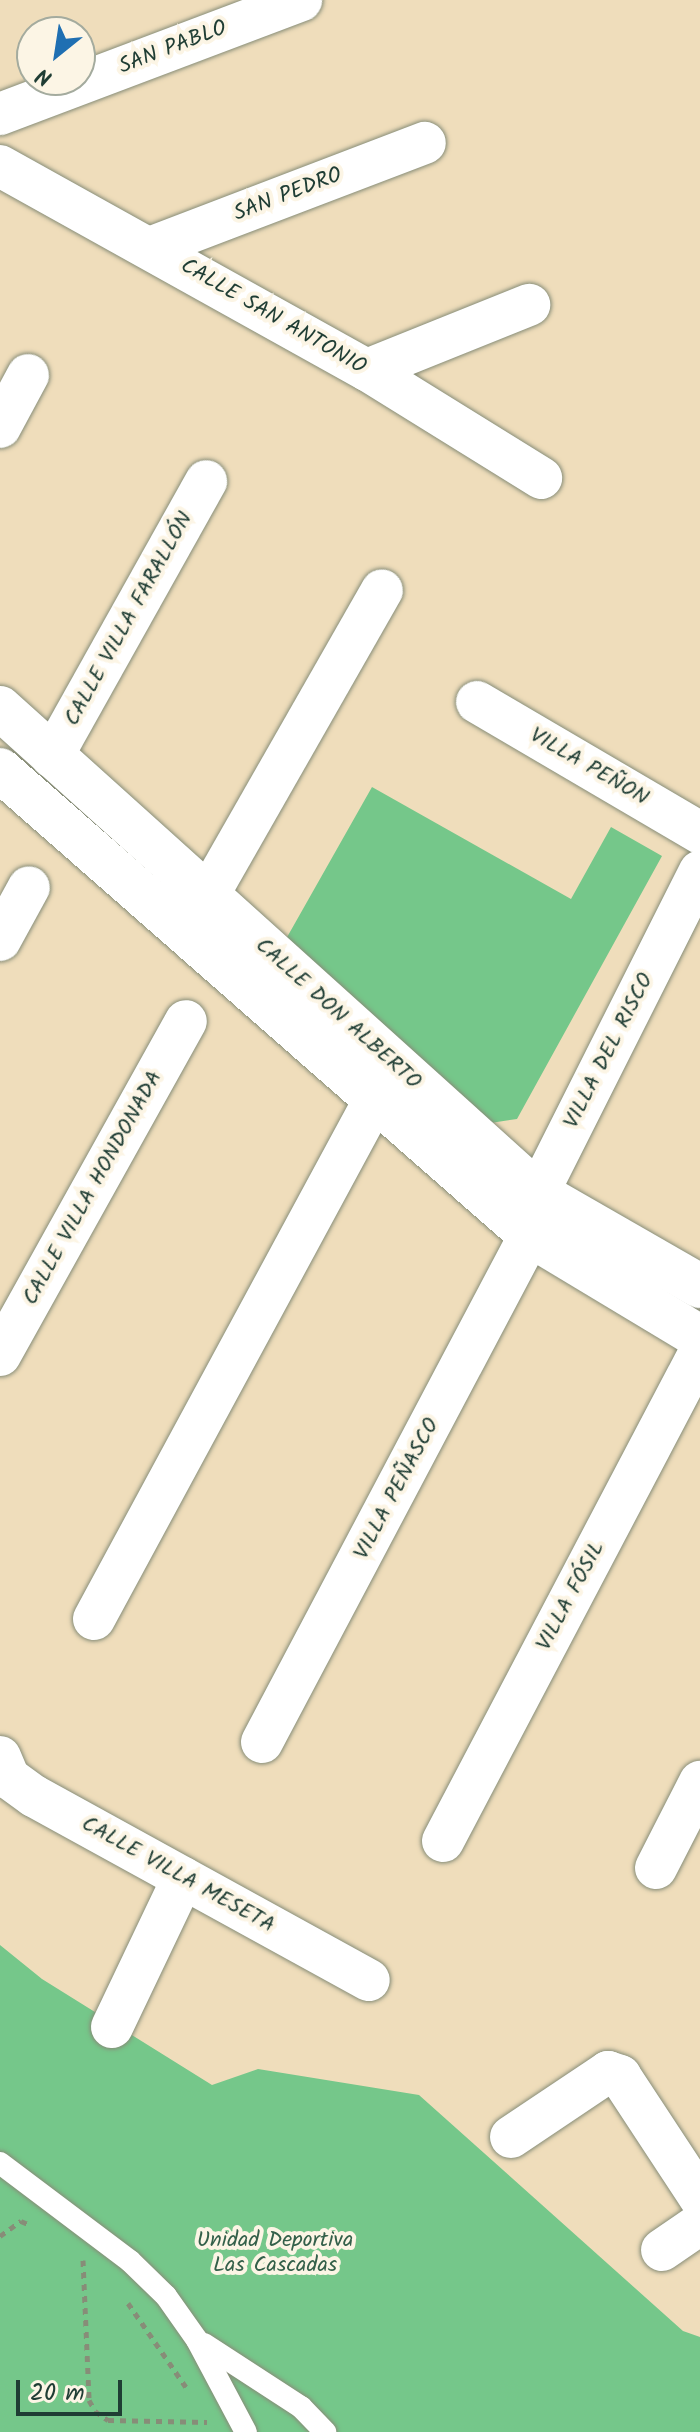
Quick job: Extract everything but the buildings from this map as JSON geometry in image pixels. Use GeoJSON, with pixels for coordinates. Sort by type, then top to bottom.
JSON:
{"type":"FeatureCollection","features":[{"type":"Feature","properties":{"kind":"street","name":"SAN PABLO"},"geometry":{"type":"LineString","coordinates":[[0,114],[301,0]]}},
{"type":"Feature","properties":{"kind":"street","name":"SAN PEDRO"},"geometry":{"type":"LineString","coordinates":[[152,247],[425,143]]}},
{"type":"Feature","properties":{"kind":"street","name":"CALLE SAN ANTONIO"},"geometry":{"type":"LineString","coordinates":[[0,166],[152,247],[367,370],[541,478]]}},
{"type":"Feature","properties":{"kind":"street"},"geometry":{"type":"LineString","coordinates":[[367,370],[529,305]]}},
{"type":"Feature","properties":{"kind":"street"},"geometry":{"type":"LineString","coordinates":[[0,427],[28,375]]}},
{"type":"Feature","properties":{"kind":"street","name":"CALLE VILLA FARALLÓN"},"geometry":{"type":"LineString","coordinates":[[52,757],[206,481]]}},
{"type":"Feature","properties":{"kind":"street"},"geometry":{"type":"LineString","coordinates":[[207,897],[382,590]]}},
{"type":"Feature","properties":{"kind":"street","name":"VILLA PEÑON"},"geometry":{"type":"LineString","coordinates":[[477,702],[700,833]]}},
{"type":"Feature","properties":{"kind":"street","name":"CALLE DON ALBERTO"},"geometry":{"type":"LineString","coordinates":[[0,708],[538,1193],[700,1286]]}},
{"type":"Feature","properties":{"kind":"street","name":"CALLE DON ALBERTO"},"geometry":{"type":"LineString","coordinates":[[0,770],[530,1235],[700,1337]]}},
{"type":"Feature","properties":{"kind":"street","name":"VILLA DEL RISCO"},"geometry":{"type":"LineString","coordinates":[[530,1235],[538,1193],[700,871]]}},
{"type":"Feature","properties":{"kind":"street"},"geometry":{"type":"LineString","coordinates":[[0,940],[29,887]]}},
{"type":"Feature","properties":{"kind":"street","name":"CALLE VILLA HONDONADA"},"geometry":{"type":"LineString","coordinates":[[0,1355],[186,1021]]}},
{"type":"Feature","properties":{"kind":"street"},"geometry":{"type":"LineString","coordinates":[[94,1619],[375,1099]]}},
{"type":"Feature","properties":{"kind":"street","name":"VILLA PEÑASCO"},"geometry":{"type":"LineString","coordinates":[[262,1742],[530,1235]]}},
{"type":"Feature","properties":{"kind":"street","name":"VILLA FÓSIL"},"geometry":{"type":"LineString","coordinates":[[443,1841],[700,1352]]}},
{"type":"Feature","properties":{"kind":"street","name":"CALLE VILLA MESETA"},"geometry":{"type":"LineString","coordinates":[[3,1777],[369,1980]]}},
{"type":"Feature","properties":{"kind":"street"},"geometry":{"type":"LineString","coordinates":[[656,1868],[700,1782]]}},
{"type":"Feature","properties":{"kind":"street"},"geometry":{"type":"LineString","coordinates":[[112,2027],[183,1878]]}},
{"type":"Feature","properties":{"kind":"street"},"geometry":{"type":"LineString","coordinates":[[511,2137],[608,2072],[620,2076],[700,2198]]}},
{"type":"Feature","properties":{"kind":"street"},"geometry":{"type":"LineString","coordinates":[[662,2250],[700,2224]]}},
{"type":"Feature","properties":{"kind":"lane"},"geometry":{"type":"LineString","coordinates":[[0,2163],[130,2261],[166,2296],[197,2340],[246,2432]]}},
{"type":"Feature","properties":{"kind":"lane"},"geometry":{"type":"LineString","coordinates":[[197,2340],[301,2407],[325,2432]]}},
{"type":"Feature","properties":{"kind":"path"},"geometry":{"type":"LineString","coordinates":[[0,2236],[21,2221],[43,2230]]}},
{"type":"Feature","properties":{"kind":"path"},"geometry":{"type":"LineString","coordinates":[[73,2251],[91,2267]]}},
{"type":"Feature","properties":{"kind":"path"},"geometry":{"type":"LineString","coordinates":[[83,2260],[89,2400],[95,2411],[108,2420],[207,2422]]}},
{"type":"Feature","properties":{"kind":"path"},"geometry":{"type":"LineString","coordinates":[[119,2293],[150,2328],[191,2395]]}},
{"type":"Feature","properties":{"kind":"path"},"geometry":{"type":"LineString","coordinates":[[199,2408],[213,2432]]}},
{"type":"Feature","properties":{"kind":"green space"},"geometry":{"type":"Polygon","coordinates":[[[372,787],[571,899],[611,827],[662,856],[517,1119],[484,1124],[286,939],[372,787]]]}},
{"type":"Feature","properties":{"kind":"green space","name":"Unidad Deportiva Las Cascadas"},"geometry":{"type":"Polygon","coordinates":[[[0,1945],[42,1979],[212,2085],[258,2069],[419,2095],[683,2331],[700,2337],[700,2432],[0,2432],[0,1945]]]}}]}
